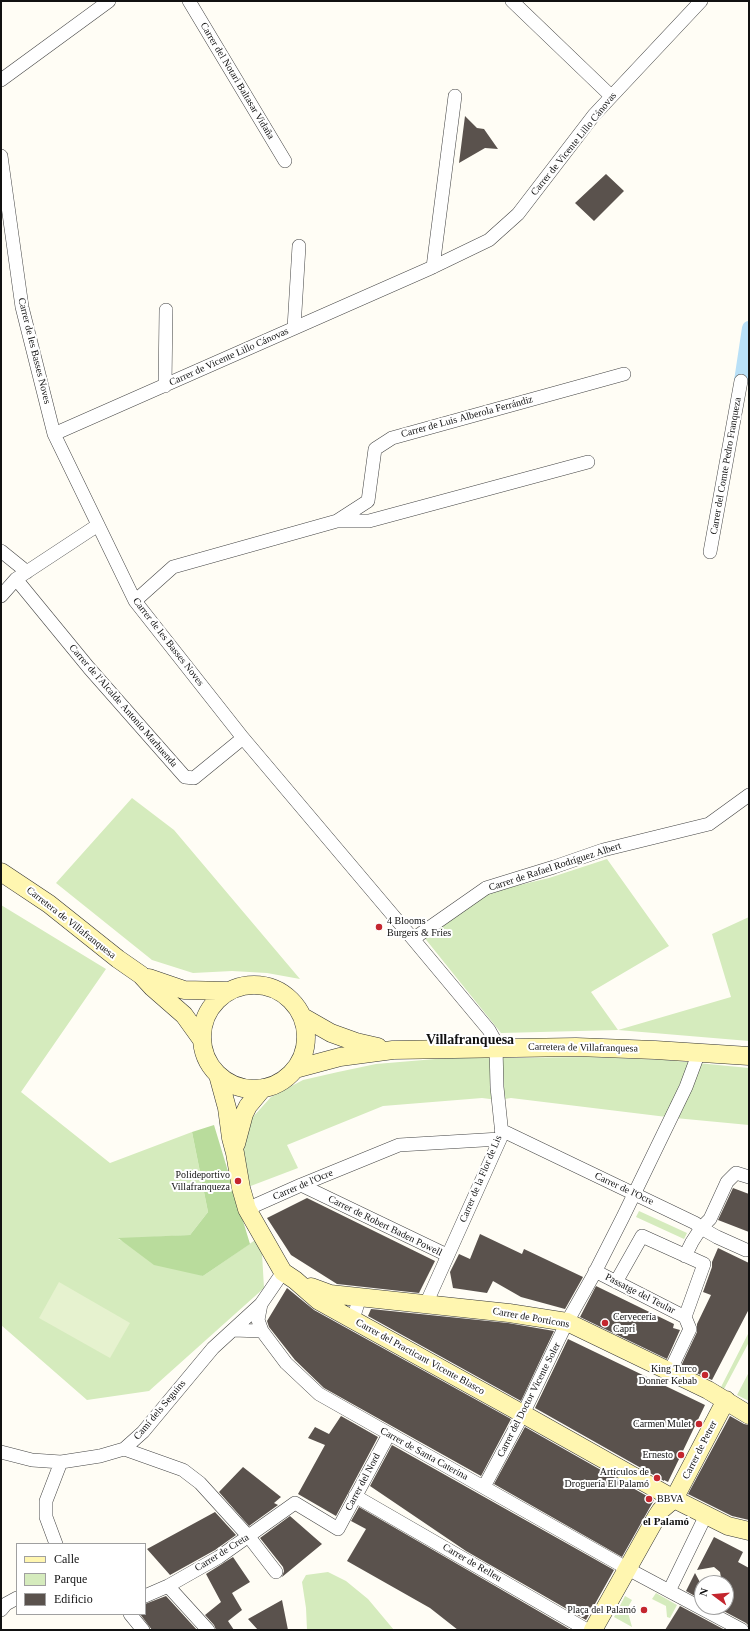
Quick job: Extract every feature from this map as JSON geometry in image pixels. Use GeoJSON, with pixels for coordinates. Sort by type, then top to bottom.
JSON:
{"type":"FeatureCollection","features":[{"type":"Feature","properties":{"kind":"street"},"geometry":{"type":"LineString","coordinates":[[1,80],[109,1]]}},
{"type":"Feature","properties":{"kind":"street","name":"Carrer del Notari Baltasar Vidaña"},"geometry":{"type":"LineString","coordinates":[[189,1],[284,161]]}},
{"type":"Feature","properties":{"kind":"street"},"geometry":{"type":"LineString","coordinates":[[512,1],[611,96]]}},
{"type":"Feature","properties":{"kind":"street","name":"Carrer de Vicente Lillo Cánovas"},"geometry":{"type":"LineString","coordinates":[[54,434],[433,267],[489,240],[518,214],[594,115],[701,1]]}},
{"type":"Feature","properties":{"kind":"street"},"geometry":{"type":"LineString","coordinates":[[433,267],[455,96]]}},
{"type":"Feature","properties":{"kind":"street","name":"Carrer de les Basses Noves"},"geometry":{"type":"LineString","coordinates":[[1,156],[22,307],[54,434],[135,601],[243,738],[414,939],[489,1030],[496,1047]]}},
{"type":"Feature","properties":{"kind":"street","name":"Carrer de Vicente Lillo Cánovas"},"geometry":{"type":"LineString","coordinates":[[294,328],[298,246]]}},
{"type":"Feature","properties":{"kind":"street","name":"Carrer de Vicente Lillo Cánovas"},"geometry":{"type":"LineString","coordinates":[[165,386],[166,310]]}},
{"type":"Feature","properties":{"kind":"street","name":"Carrer de Luis Alberola Ferrándiz"},"geometry":{"type":"LineString","coordinates":[[337,521],[368,501],[375,449],[392,438],[624,374]]}},
{"type":"Feature","properties":{"kind":"street","name":"Carrer del Comte Pedro Franqueza"},"geometry":{"type":"LineString","coordinates":[[710,552],[743,388]]}},
{"type":"Feature","properties":{"kind":"street","name":"Carrer de Luis Alberola Ferrándiz"},"geometry":{"type":"LineString","coordinates":[[135,601],[173,567],[337,521],[368,520],[588,462]]}},
{"type":"Feature","properties":{"kind":"street"},"geometry":{"type":"LineString","coordinates":[[1,596],[16,579],[98,525]]}},
{"type":"Feature","properties":{"kind":"street"},"geometry":{"type":"LineString","coordinates":[[1,551],[27,572]]}},
{"type":"Feature","properties":{"kind":"street","name":"Carrer de l'Alcalde Antonio Marhuenda"},"geometry":{"type":"LineString","coordinates":[[16,579],[89,668],[186,777],[194,778],[243,738]]}},
{"type":"Feature","properties":{"kind":"street","name":"Carrer de Rafael Rodríguez Albert"},"geometry":{"type":"LineString","coordinates":[[414,939],[486,888],[603,850],[709,824],[749,796]]}},
{"type":"Feature","properties":{"kind":"street","name":"Carretera de Villafranquesa"},"geometry":{"type":"LineString","coordinates":[[1,872],[48,904],[113,956],[141,975],[152,987],[184,1015],[202,1040]]}},
{"type":"Feature","properties":{"kind":"street","name":"Carretera de Villafranquesa"},"geometry":{"type":"LineString","coordinates":[[141,975],[184,990],[228,991]]}},
{"type":"Feature","properties":{"kind":"street"},"geometry":{"type":"LineString","coordinates":[[249,984],[260,984],[271,987],[282,991],[291,998],[303,1017],[307,1039],[303,1055],[295,1070],[281,1082],[263,1088],[251,1089],[239,1087],[218,1075],[207,1059],[202,1040],[202,1030],[208,1012],[217,1000],[228,991],[249,984]]}},
{"type":"Feature","properties":{"kind":"street","name":"Carretera de Villafranquesa"},"geometry":{"type":"LineString","coordinates":[[303,1017],[342,1038],[393,1050]]}},
{"type":"Feature","properties":{"kind":"street","name":"Carretera de Villafranquesa"},"geometry":{"type":"LineString","coordinates":[[295,1070],[340,1057],[393,1050],[496,1047],[611,1048],[749,1056]]}},
{"type":"Feature","properties":{"kind":"street","name":"Carrer de la Flor de Lis"},"geometry":{"type":"LineString","coordinates":[[426,1304],[501,1134],[497,1094],[496,1047]]}},
{"type":"Feature","properties":{"kind":"street","name":"Carrer del Doctor Vicente Soler"},"geometry":{"type":"LineString","coordinates":[[486,1488],[486,1483],[523,1414],[567,1322],[634,1194],[686,1087],[699,1052]]}},
{"type":"Feature","properties":{"kind":"street","name":"Carrer del Practicant Vicente Blasco"},"geometry":{"type":"LineString","coordinates":[[218,1075],[224,1097],[241,1188],[247,1209],[289,1276],[319,1301],[674,1499],[728,1526],[749,1531]]}},
{"type":"Feature","properties":{"kind":"street","name":"Carrer del Practicant Vicente Blasco"},"geometry":{"type":"LineString","coordinates":[[235,1153],[244,1114],[248,1106],[263,1088]]}},
{"type":"Feature","properties":{"kind":"street","name":"Carrer de l'Ocre"},"geometry":{"type":"LineString","coordinates":[[247,1209],[301,1185],[400,1146],[501,1134],[634,1194],[695,1223],[701,1228],[746,1250]]}},
{"type":"Feature","properties":{"kind":"street"},"geometry":{"type":"LineString","coordinates":[[685,1256],[701,1228],[710,1218],[727,1182],[736,1173],[749,1177]]}},
{"type":"Feature","properties":{"kind":"street","name":"Carrer de Robert Baden Powell"},"geometry":{"type":"LineString","coordinates":[[301,1185],[447,1255]]}},
{"type":"Feature","properties":{"kind":"street"},"geometry":{"type":"LineString","coordinates":[[616,1282],[642,1236],[704,1264],[685,1317],[690,1329],[670,1371]]}},
{"type":"Feature","properties":{"kind":"street","name":"Passatge del Teular"},"geometry":{"type":"LineString","coordinates":[[595,1271],[685,1317]]}},
{"type":"Feature","properties":{"kind":"street","name":"Carrer de Porticons"},"geometry":{"type":"LineString","coordinates":[[289,1276],[330,1294],[509,1313],[567,1322],[670,1371],[726,1400],[749,1415]]}},
{"type":"Feature","properties":{"kind":"street","name":"Camí dels Seguins"},"geometry":{"type":"LineString","coordinates":[[1,1452],[32,1460],[61,1462],[100,1456],[124,1448],[143,1432],[209,1352],[289,1276]]}},
{"type":"Feature","properties":{"kind":"street"},"geometry":{"type":"LineString","coordinates":[[353,1319],[360,1297]]}},
{"type":"Feature","properties":{"kind":"street","name":"Carrer de Santa Caterina"},"geometry":{"type":"LineString","coordinates":[[261,1304],[258,1320],[262,1331],[286,1363],[319,1394],[628,1569],[742,1630]]}},
{"type":"Feature","properties":{"kind":"street"},"geometry":{"type":"LineString","coordinates":[[233,1330],[262,1331]]}},
{"type":"Feature","properties":{"kind":"street","name":"Carrer de Petrer"},"geometry":{"type":"LineString","coordinates":[[593,1630],[661,1510],[674,1499],[726,1400]]}},
{"type":"Feature","properties":{"kind":"street"},"geometry":{"type":"LineString","coordinates":[[143,1432],[150,1457]]}},
{"type":"Feature","properties":{"kind":"street","name":"Carrer del Nord"},"geometry":{"type":"LineString","coordinates":[[295,1503],[338,1529],[389,1434]]}},
{"type":"Feature","properties":{"kind":"street"},"geometry":{"type":"LineString","coordinates":[[124,1448],[183,1470],[200,1484],[249,1537],[276,1572]]}},
{"type":"Feature","properties":{"kind":"street"},"geometry":{"type":"LineString","coordinates":[[56,1543],[46,1517],[46,1501],[61,1462]]}},
{"type":"Feature","properties":{"kind":"street","name":"Carrer de Relleu"},"geometry":{"type":"LineString","coordinates":[[355,1496],[588,1630]]}},
{"type":"Feature","properties":{"kind":"street","name":"Carrer de Creta"},"geometry":{"type":"LineString","coordinates":[[146,1596],[168,1586],[219,1557],[295,1503]]}},
{"type":"Feature","properties":{"kind":"street"},"geometry":{"type":"LineString","coordinates":[[672,1585],[706,1515]]}},
{"type":"Feature","properties":{"kind":"street"},"geometry":{"type":"LineString","coordinates":[[168,1586],[208,1630]]}},
{"type":"Feature","properties":{"kind":"street"},"geometry":{"type":"LineString","coordinates":[[1,1610],[6,1604],[16,1599]]}},
{"type":"Feature","properties":{"kind":"street"},"geometry":{"type":"LineString","coordinates":[[131,1615],[144,1630]]}},
{"type":"Feature","properties":{"kind":"green space"},"geometry":{"type":"Polygon","coordinates":[[[132,798],[174,830],[300,979],[267,973],[232,971],[193,973],[152,960],[56,883],[132,798]]]}},
{"type":"Feature","properties":{"kind":"green space"},"geometry":{"type":"Polygon","coordinates":[[[607,859],[669,946],[591,992],[618,1030],[501,1033],[423,936],[486,893],[549,878],[607,859]]]}},
{"type":"Feature","properties":{"kind":"green space"},"geometry":{"type":"Polygon","coordinates":[[[1,905],[106,969],[21,1092],[110,1163],[192,1132],[208,1212],[190,1235],[118,1239],[203,1276],[261,1236],[264,1288],[149,1391],[87,1400],[1,1325],[1,905]]]}},
{"type":"Feature","properties":{"kind":"green space"},"geometry":{"type":"Polygon","coordinates":[[[749,917],[749,1041],[618,1030],[731,997],[712,934],[749,917]]]}},
{"type":"Feature","properties":{"kind":"green space"},"geometry":{"type":"Polygon","coordinates":[[[459,1057],[589,1057],[666,1060],[749,1068],[749,1125],[675,1118],[511,1098],[498,1100],[482,1098],[383,1106],[287,1145],[298,1168],[248,1187],[241,1148],[252,1118],[271,1097],[303,1080],[338,1072],[376,1064],[459,1057]]]}},
{"type":"Feature","properties":{"kind":"green space"},"geometry":{"type":"Polygon","coordinates":[[[214,1125],[250,1244],[203,1276],[154,1265],[118,1238],[190,1235],[208,1212],[192,1132],[214,1125]]]}},
{"type":"Feature","properties":{"kind":"green space"},"geometry":{"type":"Polygon","coordinates":[[[639,1211],[687,1233],[684,1239],[636,1217],[639,1211]]]}},
{"type":"Feature","properties":{"kind":"green space"},"geometry":{"type":"Polygon","coordinates":[[[59,1282],[130,1323],[110,1358],[39,1318],[59,1282]]]}},
{"type":"Feature","properties":{"kind":"green space"},"geometry":{"type":"Polygon","coordinates":[[[749,1332],[749,1342],[724,1389],[721,1387],[749,1332]]]}},
{"type":"Feature","properties":{"kind":"green space"},"geometry":{"type":"Polygon","coordinates":[[[749,1372],[749,1401],[737,1395],[749,1372]]]}},
{"type":"Feature","properties":{"kind":"green space"},"geometry":{"type":"Polygon","coordinates":[[[328,1572],[346,1581],[368,1599],[394,1630],[307,1630],[306,1608],[302,1582],[306,1575],[328,1572]]]}},
{"type":"Feature","properties":{"kind":"green space"},"geometry":{"type":"Polygon","coordinates":[[[656,1593],[677,1605],[670,1618],[667,1617],[666,1606],[652,1599],[656,1593]]]}},
{"type":"Feature","properties":{"kind":"green space"},"geometry":{"type":"Polygon","coordinates":[[[625,1596],[632,1600],[627,1609],[632,1627],[614,1617],[625,1596]]]}},
{"type":"Feature","properties":{"kind":"building"},"geometry":{"type":"Polygon","coordinates":[[[465,116],[477,128],[484,129],[498,149],[485,148],[459,163],[465,116]]]}},
{"type":"Feature","properties":{"kind":"building"},"geometry":{"type":"Polygon","coordinates":[[[606,174],[624,191],[594,221],[575,203],[606,174]]]}},
{"type":"Feature","properties":{"kind":"building"},"geometry":{"type":"Polygon","coordinates":[[[733,1188],[749,1194],[749,1232],[718,1220],[733,1188]]]}},
{"type":"Feature","properties":{"kind":"building"},"geometry":{"type":"Polygon","coordinates":[[[307,1198],[435,1261],[419,1293],[337,1284],[291,1255],[267,1218],[307,1198]]]}},
{"type":"Feature","properties":{"kind":"building"},"geometry":{"type":"Polygon","coordinates":[[[480,1234],[522,1254],[524,1249],[583,1277],[565,1309],[521,1297],[493,1281],[487,1293],[453,1288],[450,1272],[459,1254],[470,1259],[480,1234]]]}},
{"type":"Feature","properties":{"kind":"building"},"geometry":{"type":"Polygon","coordinates":[[[718,1248],[749,1263],[749,1309],[712,1380],[681,1366],[697,1332],[697,1324],[711,1295],[703,1292],[718,1248]]]}},
{"type":"Feature","properties":{"kind":"building"},"geometry":{"type":"Polygon","coordinates":[[[596,1286],[674,1324],[673,1328],[680,1330],[667,1359],[580,1317],[596,1286]]]}},
{"type":"Feature","properties":{"kind":"building"},"geometry":{"type":"Polygon","coordinates":[[[287,1288],[314,1310],[511,1419],[481,1476],[324,1388],[295,1360],[269,1327],[267,1321],[287,1288]]]}},
{"type":"Feature","properties":{"kind":"building"},"geometry":{"type":"Polygon","coordinates":[[[371,1309],[508,1323],[554,1331],[521,1401],[368,1316],[371,1309]]]}},
{"type":"Feature","properties":{"kind":"building"},"geometry":{"type":"Polygon","coordinates":[[[568,1339],[705,1405],[668,1482],[535,1408],[568,1339]]]}},
{"type":"Feature","properties":{"kind":"building"},"geometry":{"type":"Polygon","coordinates":[[[341,1416],[378,1437],[336,1516],[298,1494],[325,1445],[308,1438],[315,1427],[329,1434],[341,1416]]]}},
{"type":"Feature","properties":{"kind":"building"},"geometry":{"type":"Polygon","coordinates":[[[730,1416],[744,1424],[749,1425],[749,1520],[732,1516],[688,1494],[730,1416]]]}},
{"type":"Feature","properties":{"kind":"building"},"geometry":{"type":"Polygon","coordinates":[[[525,1427],[654,1500],[622,1557],[494,1484],[525,1427]]]}},
{"type":"Feature","properties":{"kind":"building"},"geometry":{"type":"Polygon","coordinates":[[[392,1445],[614,1570],[586,1620],[466,1551],[370,1486],[392,1445]]]}},
{"type":"Feature","properties":{"kind":"building"},"geometry":{"type":"Polygon","coordinates":[[[243,1467],[281,1497],[274,1503],[278,1505],[249,1526],[219,1492],[243,1467]]]}},
{"type":"Feature","properties":{"kind":"building"},"geometry":{"type":"Polygon","coordinates":[[[359,1507],[571,1630],[458,1630],[430,1608],[347,1561],[366,1529],[351,1521],[359,1507]]]}},
{"type":"Feature","properties":{"kind":"building"},"geometry":{"type":"Polygon","coordinates":[[[215,1512],[236,1535],[215,1550],[170,1575],[147,1549],[215,1512]]]}},
{"type":"Feature","properties":{"kind":"building"},"geometry":{"type":"Polygon","coordinates":[[[290,1516],[322,1544],[282,1577],[284,1571],[283,1567],[260,1538],[290,1516]]]}},
{"type":"Feature","properties":{"kind":"building"},"geometry":{"type":"Polygon","coordinates":[[[714,1537],[743,1552],[738,1562],[749,1568],[749,1626],[731,1615],[734,1615],[734,1575],[721,1575],[720,1572],[714,1567],[697,1570],[714,1537]]]}},
{"type":"Feature","properties":{"kind":"building"},"geometry":{"type":"Polygon","coordinates":[[[233,1557],[250,1582],[232,1593],[242,1610],[228,1621],[234,1630],[216,1630],[214,1625],[205,1615],[221,1602],[206,1574],[233,1557]]]}},
{"type":"Feature","properties":{"kind":"building"},"geometry":{"type":"Polygon","coordinates":[[[694,1575],[694,1596],[686,1591],[694,1575]]]}},
{"type":"Feature","properties":{"kind":"building"},"geometry":{"type":"Polygon","coordinates":[[[166,1596],[197,1630],[152,1630],[141,1615],[146,1615],[146,1604],[166,1596]]]}},
{"type":"Feature","properties":{"kind":"building"},"geometry":{"type":"Polygon","coordinates":[[[282,1600],[288,1630],[258,1630],[248,1619],[282,1600]]]}},
{"type":"Feature","properties":{"kind":"building"},"geometry":{"type":"Polygon","coordinates":[[[680,1606],[694,1613],[694,1615],[697,1615],[725,1630],[665,1630],[680,1606]]]}},
{"type":"Feature","properties":{"kind":"waterway"},"geometry":{"type":"LineString","coordinates":[[741,381],[749,328]]}},
{"type":"Feature","properties":{"kind":"place","name":"4 Blooms Burgers & Fries"},"geometry":{"type":"Point","coordinates":[379,927]}},
{"type":"Feature","properties":{"kind":"place","name":"Polideportivo Villafranqueza"},"geometry":{"type":"Point","coordinates":[238,1181]}},
{"type":"Feature","properties":{"kind":"place","name":"Cervecería Capri"},"geometry":{"type":"Point","coordinates":[605,1323]}},
{"type":"Feature","properties":{"kind":"place","name":"King Turco Donner Kebab"},"geometry":{"type":"Point","coordinates":[705,1375]}},
{"type":"Feature","properties":{"kind":"place","name":"Carmen Mulet"},"geometry":{"type":"Point","coordinates":[699,1424]}},
{"type":"Feature","properties":{"kind":"place","name":"Ernesto"},"geometry":{"type":"Point","coordinates":[681,1455]}},
{"type":"Feature","properties":{"kind":"place","name":"Artículos de Droguería El Palamó"},"geometry":{"type":"Point","coordinates":[657,1478]}},
{"type":"Feature","properties":{"kind":"place","name":"BBVA"},"geometry":{"type":"Point","coordinates":[649,1499]}},
{"type":"Feature","properties":{"kind":"place","name":"Plaça del Palamó"},"geometry":{"type":"Point","coordinates":[644,1610]}},
{"type":"Feature","properties":{"kind":"district","name":"Villafranquesa"},"geometry":{"type":"Point","coordinates":[470,1040]}},
{"type":"Feature","properties":{"kind":"district","name":"el Palamó"},"geometry":{"type":"Point","coordinates":[666,1522]}}]}
